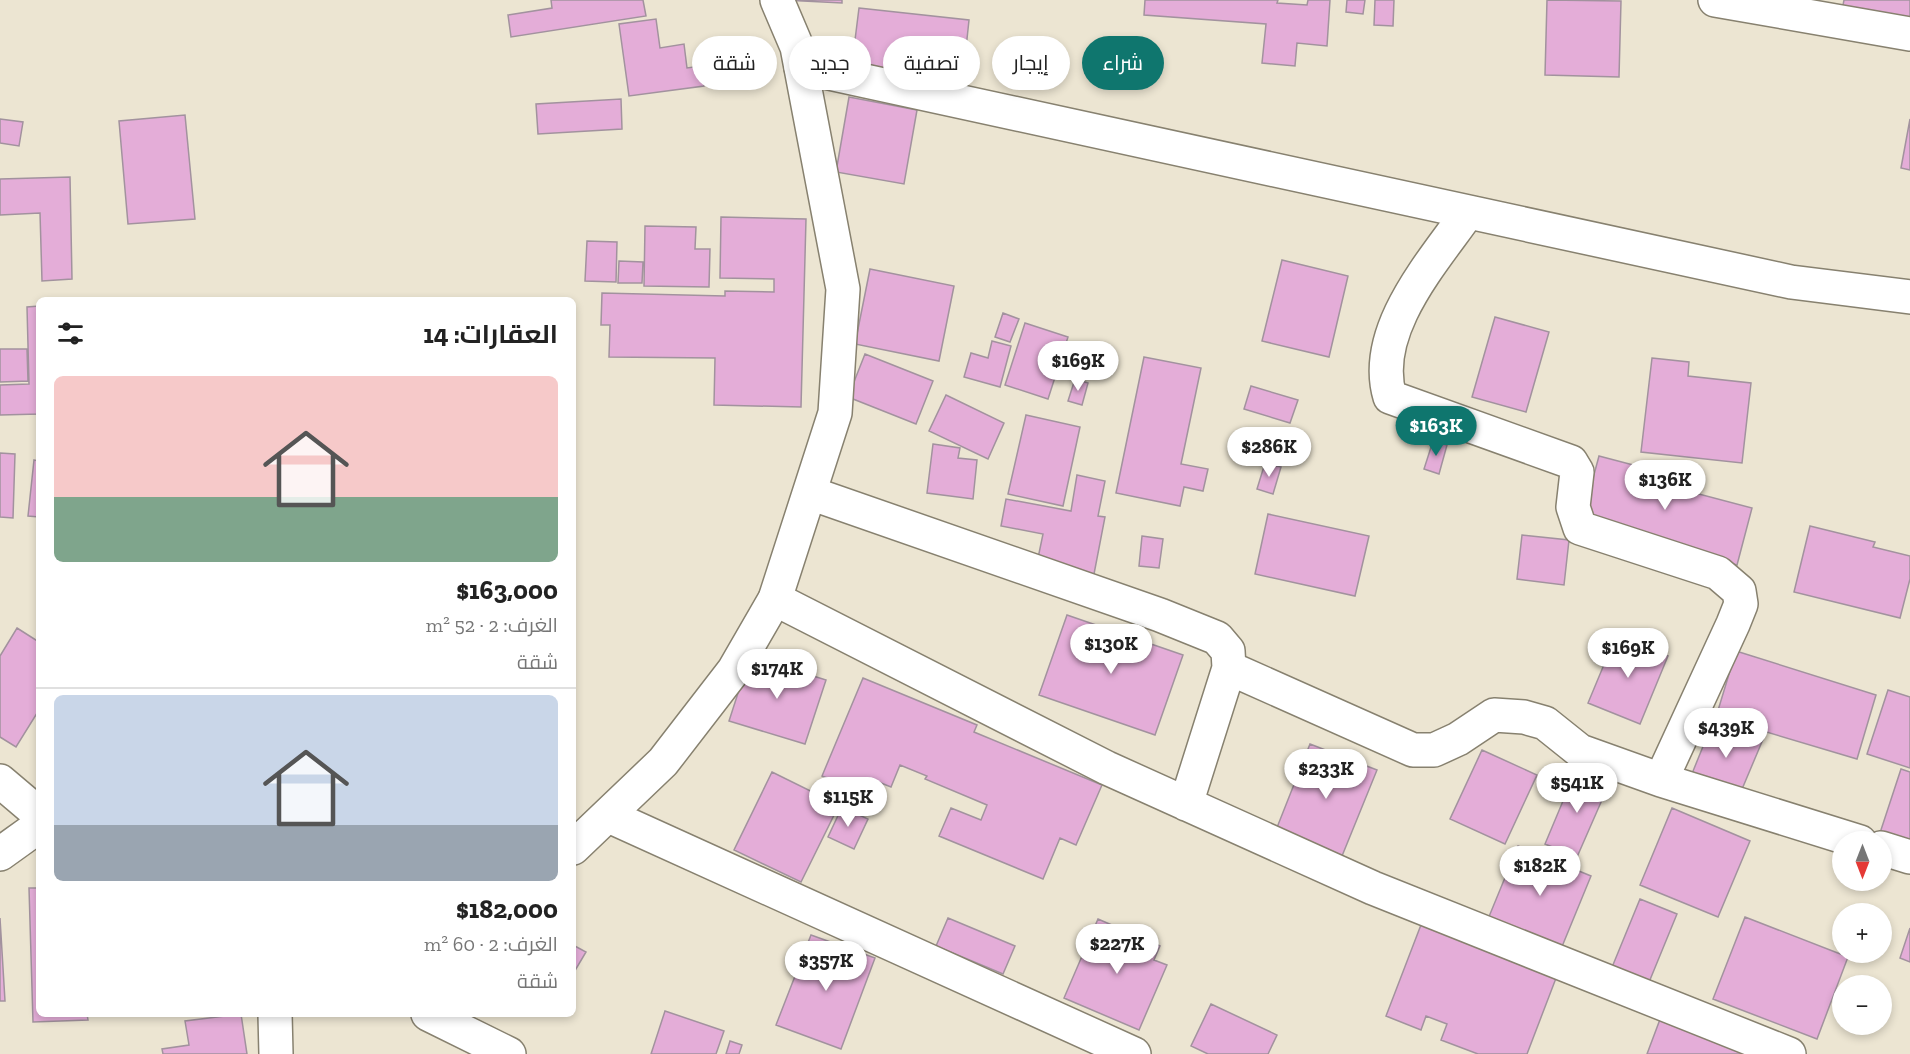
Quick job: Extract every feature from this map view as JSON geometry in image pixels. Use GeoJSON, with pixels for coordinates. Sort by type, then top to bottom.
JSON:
{"type":"FeatureCollection","features":[{"type":"Feature","properties":{"kind":"street"},"geometry":{"type":"LineString","coordinates":[[777,0],[792,36]]}},
{"type":"Feature","properties":{"kind":"street"},"geometry":{"type":"LineString","coordinates":[[1715,0],[1910,34]]}},
{"type":"Feature","properties":{"kind":"street"},"geometry":{"type":"LineString","coordinates":[[871,82],[1791,282],[1910,297]]}},
{"type":"Feature","properties":{"kind":"street"},"geometry":{"type":"LineString","coordinates":[[576,845],[609,816],[670,753],[734,670],[775,599],[835,413],[843,289],[805,90]]}},
{"type":"Feature","properties":{"kind":"street"},"geometry":{"type":"LineString","coordinates":[[1468,212],[1409,296],[1390,342],[1384,377],[1390,397],[1571,462],[1576,472],[1573,507],[1580,528],[1718,573],[1739,591],[1741,604],[1733,624],[1661,780]]}},
{"type":"Feature","properties":{"kind":"street"},"geometry":{"type":"LineString","coordinates":[[810,493],[1160,615],[1217,638],[1228,651],[1229,668],[1186,804]]}},
{"type":"Feature","properties":{"kind":"street"},"geometry":{"type":"LineString","coordinates":[[775,599],[1107,768],[1373,888],[1789,1054]]}},
{"type":"Feature","properties":{"kind":"street"},"geometry":{"type":"LineString","coordinates":[[1229,668],[1413,750],[1434,750],[1458,739],[1494,715],[1524,717],[1545,723],[1580,751],[1661,780],[1832,833]]}},
{"type":"Feature","properties":{"kind":"street"},"geometry":{"type":"LineString","coordinates":[[0,781],[36,811]]}},
{"type":"Feature","properties":{"kind":"street"},"geometry":{"type":"LineString","coordinates":[[609,816],[1134,1054]]}},
{"type":"Feature","properties":{"kind":"street"},"geometry":{"type":"LineString","coordinates":[[0,854],[36,828]]}},
{"type":"Feature","properties":{"kind":"street"},"geometry":{"type":"LineString","coordinates":[[1892,851],[1910,857]]}},
{"type":"Feature","properties":{"kind":"street"},"geometry":{"type":"LineString","coordinates":[[275,1017],[276,1054]]}},
{"type":"Feature","properties":{"kind":"street"},"geometry":{"type":"LineString","coordinates":[[434,1017],[509,1054]]}},
{"type":"Feature","properties":{"kind":"building"},"geometry":{"type":"Polygon","coordinates":[[[551,0],[643,0],[646,16],[511,37],[508,15],[552,8],[551,0]]]}},
{"type":"Feature","properties":{"kind":"building"},"geometry":{"type":"Polygon","coordinates":[[[783,0],[842,0],[842,3],[783,0]]]}},
{"type":"Feature","properties":{"kind":"building"},"geometry":{"type":"Polygon","coordinates":[[[1145,0],[1278,0],[1277,3],[1307,5],[1308,0],[1330,0],[1327,46],[1297,43],[1295,66],[1262,63],[1266,24],[1144,15],[1145,0]]]}},
{"type":"Feature","properties":{"kind":"building"},"geometry":{"type":"Polygon","coordinates":[[[1347,0],[1365,0],[1363,14],[1346,12],[1347,0]]]}},
{"type":"Feature","properties":{"kind":"building"},"geometry":{"type":"Polygon","coordinates":[[[1375,0],[1394,0],[1393,26],[1374,25],[1375,0]]]}},
{"type":"Feature","properties":{"kind":"building"},"geometry":{"type":"Polygon","coordinates":[[[1547,0],[1621,1],[1619,77],[1545,75],[1547,0]]]}},
{"type":"Feature","properties":{"kind":"building"},"geometry":{"type":"Polygon","coordinates":[[[1844,0],[1910,0],[1910,28],[1841,15],[1844,0]]]}},
{"type":"Feature","properties":{"kind":"building"},"geometry":{"type":"Polygon","coordinates":[[[859,8],[969,20],[967,36],[883,36],[883,76],[871,75],[871,36],[856,36],[859,8]]]}},
{"type":"Feature","properties":{"kind":"building"},"geometry":{"type":"Polygon","coordinates":[[[656,19],[660,48],[684,44],[687,68],[692,67],[692,88],[629,96],[619,24],[656,19]]]}},
{"type":"Feature","properties":{"kind":"building"},"geometry":{"type":"Polygon","coordinates":[[[849,97],[917,110],[904,184],[836,172],[849,97]]]}},
{"type":"Feature","properties":{"kind":"building"},"geometry":{"type":"Polygon","coordinates":[[[621,99],[622,129],[538,134],[536,104],[621,99]]]}},
{"type":"Feature","properties":{"kind":"building"},"geometry":{"type":"Polygon","coordinates":[[[185,115],[195,219],[128,224],[119,121],[185,115]]]}},
{"type":"Feature","properties":{"kind":"building"},"geometry":{"type":"Polygon","coordinates":[[[0,119],[23,122],[19,146],[0,143],[0,119]]]}},
{"type":"Feature","properties":{"kind":"building"},"geometry":{"type":"Polygon","coordinates":[[[1910,119],[1910,170],[1901,168],[1910,119]]]}},
{"type":"Feature","properties":{"kind":"building"},"geometry":{"type":"Polygon","coordinates":[[[70,177],[72,279],[42,281],[40,213],[0,215],[0,179],[70,177]]]}},
{"type":"Feature","properties":{"kind":"building"},"geometry":{"type":"Polygon","coordinates":[[[721,217],[806,219],[801,407],[714,405],[715,358],[609,357],[610,325],[601,325],[602,293],[725,296],[725,291],[774,292],[774,279],[720,278],[721,217]]]}},
{"type":"Feature","properties":{"kind":"building"},"geometry":{"type":"Polygon","coordinates":[[[645,226],[696,227],[695,249],[710,249],[709,287],[644,286],[645,226]]]}},
{"type":"Feature","properties":{"kind":"building"},"geometry":{"type":"Polygon","coordinates":[[[587,241],[617,242],[616,282],[585,281],[587,241]]]}},
{"type":"Feature","properties":{"kind":"building"},"geometry":{"type":"Polygon","coordinates":[[[1282,260],[1348,276],[1329,357],[1262,341],[1282,260]]]}},
{"type":"Feature","properties":{"kind":"building"},"geometry":{"type":"Polygon","coordinates":[[[619,261],[643,262],[642,283],[618,283],[619,261]]]}},
{"type":"Feature","properties":{"kind":"building"},"geometry":{"type":"Polygon","coordinates":[[[870,269],[954,286],[939,361],[855,344],[870,269]]]}},
{"type":"Feature","properties":{"kind":"building"},"geometry":{"type":"Polygon","coordinates":[[[36,306],[36,414],[0,415],[0,385],[29,384],[27,307],[36,306]]]}},
{"type":"Feature","properties":{"kind":"building"},"geometry":{"type":"Polygon","coordinates":[[[1003,313],[1019,319],[1010,342],[995,337],[1003,313]]]}},
{"type":"Feature","properties":{"kind":"building"},"geometry":{"type":"Polygon","coordinates":[[[1495,317],[1549,332],[1526,412],[1472,397],[1495,317]]]}},
{"type":"Feature","properties":{"kind":"building"},"geometry":{"type":"Polygon","coordinates":[[[1025,323],[1068,337],[1048,399],[1005,385],[1025,323]]]}},
{"type":"Feature","properties":{"kind":"building"},"geometry":{"type":"Polygon","coordinates":[[[992,341],[1011,346],[1000,387],[964,377],[971,353],[988,358],[992,341]]]}},
{"type":"Feature","properties":{"kind":"building"},"geometry":{"type":"Polygon","coordinates":[[[0,349],[27,349],[28,381],[0,382],[0,349]]]}},
{"type":"Feature","properties":{"kind":"building"},"geometry":{"type":"Polygon","coordinates":[[[865,354],[933,381],[916,424],[848,397],[865,354]]]}},
{"type":"Feature","properties":{"kind":"building"},"geometry":{"type":"Polygon","coordinates":[[[1144,357],[1201,368],[1181,464],[1208,469],[1203,491],[1184,487],[1180,506],[1116,493],[1144,357]]]}},
{"type":"Feature","properties":{"kind":"building"},"geometry":{"type":"Polygon","coordinates":[[[1652,358],[1689,362],[1688,376],[1751,383],[1742,463],[1641,452],[1652,358]]]}},
{"type":"Feature","properties":{"kind":"building"},"geometry":{"type":"Polygon","coordinates":[[[1075,379],[1088,383],[1082,405],[1068,401],[1075,379]]]}},
{"type":"Feature","properties":{"kind":"building"},"geometry":{"type":"Polygon","coordinates":[[[1251,386],[1298,400],[1290,423],[1244,409],[1251,386]]]}},
{"type":"Feature","properties":{"kind":"building"},"geometry":{"type":"Polygon","coordinates":[[[946,395],[1004,423],[988,459],[929,431],[946,395]]]}},
{"type":"Feature","properties":{"kind":"building"},"geometry":{"type":"Polygon","coordinates":[[[1026,415],[1080,427],[1063,506],[1008,494],[1026,415]]]}},
{"type":"Feature","properties":{"kind":"building"},"geometry":{"type":"Polygon","coordinates":[[[1433,441],[1447,445],[1439,474],[1424,469],[1433,441]]]}},
{"type":"Feature","properties":{"kind":"building"},"geometry":{"type":"Polygon","coordinates":[[[933,444],[960,448],[958,458],[977,460],[973,499],[927,493],[933,444]]]}},
{"type":"Feature","properties":{"kind":"building"},"geometry":{"type":"Polygon","coordinates":[[[0,453],[15,454],[13,518],[0,517],[0,453]]]}},
{"type":"Feature","properties":{"kind":"building"},"geometry":{"type":"Polygon","coordinates":[[[1599,456],[1698,482],[1695,493],[1752,508],[1737,565],[1581,523],[1599,456]]]}},
{"type":"Feature","properties":{"kind":"building"},"geometry":{"type":"Polygon","coordinates":[[[34,460],[36,460],[36,517],[28,516],[34,460]]]}},
{"type":"Feature","properties":{"kind":"building"},"geometry":{"type":"Polygon","coordinates":[[[1265,463],[1281,467],[1273,494],[1257,489],[1265,463]]]}},
{"type":"Feature","properties":{"kind":"building"},"geometry":{"type":"Polygon","coordinates":[[[1077,475],[1105,481],[1098,516],[1105,517],[1094,574],[1037,563],[1043,534],[1001,526],[1006,499],[1071,511],[1077,475]]]}},
{"type":"Feature","properties":{"kind":"building"},"geometry":{"type":"Polygon","coordinates":[[[1268,514],[1369,536],[1355,596],[1255,574],[1268,514]]]}},
{"type":"Feature","properties":{"kind":"building"},"geometry":{"type":"Polygon","coordinates":[[[1810,526],[1875,542],[1873,547],[1910,556],[1910,579],[1900,618],[1794,592],[1810,526]]]}},
{"type":"Feature","properties":{"kind":"building"},"geometry":{"type":"Polygon","coordinates":[[[1522,535],[1569,540],[1564,585],[1517,579],[1522,535]]]}},
{"type":"Feature","properties":{"kind":"building"},"geometry":{"type":"Polygon","coordinates":[[[1142,536],[1163,539],[1159,568],[1139,566],[1142,536]]]}},
{"type":"Feature","properties":{"kind":"building"},"geometry":{"type":"Polygon","coordinates":[[[1067,615],[1183,655],[1155,735],[1039,695],[1067,615]]]}},
{"type":"Feature","properties":{"kind":"building"},"geometry":{"type":"Polygon","coordinates":[[[17,628],[36,640],[36,715],[16,747],[0,737],[0,656],[17,628]]]}},
{"type":"Feature","properties":{"kind":"building"},"geometry":{"type":"Polygon","coordinates":[[[1618,631],[1641,640],[1639,645],[1668,656],[1640,724],[1588,703],[1618,631]]]}},
{"type":"Feature","properties":{"kind":"building"},"geometry":{"type":"Polygon","coordinates":[[[1736,651],[1876,695],[1857,759],[1716,717],[1736,651]]]}},
{"type":"Feature","properties":{"kind":"building"},"geometry":{"type":"Polygon","coordinates":[[[750,656],[826,680],[805,744],[729,721],[750,656]]]}},
{"type":"Feature","properties":{"kind":"building"},"geometry":{"type":"Polygon","coordinates":[[[863,678],[977,725],[974,732],[1102,785],[1076,845],[1060,838],[1043,879],[939,836],[951,808],[981,820],[987,805],[925,779],[927,776],[900,765],[891,787],[871,779],[865,793],[822,776],[863,678]]]}},
{"type":"Feature","properties":{"kind":"building"},"geometry":{"type":"Polygon","coordinates":[[[1888,690],[1910,697],[1910,768],[1867,754],[1888,690]]]}},
{"type":"Feature","properties":{"kind":"building"},"geometry":{"type":"Polygon","coordinates":[[[1715,717],[1764,737],[1737,801],[1689,781],[1715,717]]]}},
{"type":"Feature","properties":{"kind":"building"},"geometry":{"type":"Polygon","coordinates":[[[1310,744],[1377,770],[1342,856],[1276,830],[1310,744]]]}},
{"type":"Feature","properties":{"kind":"building"},"geometry":{"type":"Polygon","coordinates":[[[1482,750],[1537,775],[1505,844],[1450,819],[1482,750]]]}},
{"type":"Feature","properties":{"kind":"building"},"geometry":{"type":"Polygon","coordinates":[[[1901,769],[1910,772],[1910,854],[1892,847],[1892,831],[1881,831],[1901,769]]]}},
{"type":"Feature","properties":{"kind":"building"},"geometry":{"type":"Polygon","coordinates":[[[1576,770],[1609,784],[1577,857],[1545,844],[1576,770]]]}},
{"type":"Feature","properties":{"kind":"building"},"geometry":{"type":"Polygon","coordinates":[[[772,772],[839,805],[801,882],[734,850],[772,772]]]}},
{"type":"Feature","properties":{"kind":"building"},"geometry":{"type":"Polygon","coordinates":[[[842,807],[868,819],[854,849],[828,837],[842,807]]]}},
{"type":"Feature","properties":{"kind":"building"},"geometry":{"type":"Polygon","coordinates":[[[1672,808],[1750,841],[1718,917],[1640,885],[1672,808]]]}},
{"type":"Feature","properties":{"kind":"building"},"geometry":{"type":"Polygon","coordinates":[[[1518,846],[1591,876],[1561,949],[1488,919],[1518,846]]]}},
{"type":"Feature","properties":{"kind":"building"},"geometry":{"type":"Polygon","coordinates":[[[29,888],[36,888],[36,1017],[88,1017],[88,1020],[33,1022],[29,888]]]}},
{"type":"Feature","properties":{"kind":"building"},"geometry":{"type":"Polygon","coordinates":[[[1640,899],[1677,914],[1645,992],[1608,977],[1640,899]]]}},
{"type":"Feature","properties":{"kind":"building"},"geometry":{"type":"Polygon","coordinates":[[[1424,917],[1558,973],[1527,1054],[1478,1054],[1441,1040],[1447,1024],[1426,1016],[1421,1030],[1386,1016],[1424,917]]]}},
{"type":"Feature","properties":{"kind":"building"},"geometry":{"type":"Polygon","coordinates":[[[1745,917],[1832,951],[1832,963],[1846,963],[1841,975],[1832,975],[1832,999],[1817,1039],[1713,999],[1745,917]]]}},
{"type":"Feature","properties":{"kind":"building"},"geometry":{"type":"Polygon","coordinates":[[[0,918],[5,1001],[0,1001],[0,918]]]}},
{"type":"Feature","properties":{"kind":"building"},"geometry":{"type":"Polygon","coordinates":[[[948,918],[1015,946],[1003,974],[936,946],[948,918]]]}},
{"type":"Feature","properties":{"kind":"building"},"geometry":{"type":"Polygon","coordinates":[[[1098,919],[1160,946],[1154,960],[1167,965],[1139,1030],[1064,998],[1098,919]]]}},
{"type":"Feature","properties":{"kind":"building"},"geometry":{"type":"Polygon","coordinates":[[[1910,928],[1910,962],[1900,958],[1910,928]]]}},
{"type":"Feature","properties":{"kind":"building"},"geometry":{"type":"Polygon","coordinates":[[[811,935],[875,958],[841,1049],[776,1025],[811,935]]]}},
{"type":"Feature","properties":{"kind":"building"},"geometry":{"type":"Polygon","coordinates":[[[576,947],[586,952],[576,969],[576,947]]]}},
{"type":"Feature","properties":{"kind":"building"},"geometry":{"type":"Polygon","coordinates":[[[1211,1004],[1277,1035],[1268,1054],[1208,1054],[1191,1046],[1211,1004]]]}},
{"type":"Feature","properties":{"kind":"building"},"geometry":{"type":"Polygon","coordinates":[[[665,1011],[724,1031],[716,1054],[651,1054],[665,1011]]]}},
{"type":"Feature","properties":{"kind":"building"},"geometry":{"type":"Polygon","coordinates":[[[1662,1014],[1763,1054],[1647,1054],[1662,1014]]]}},
{"type":"Feature","properties":{"kind":"building"},"geometry":{"type":"Polygon","coordinates":[[[241,1017],[247,1054],[163,1054],[162,1049],[189,1045],[185,1021],[241,1017]]]}},
{"type":"Feature","properties":{"kind":"building"},"geometry":{"type":"Polygon","coordinates":[[[730,1041],[742,1045],[739,1054],[726,1054],[730,1041]]]}}]}
